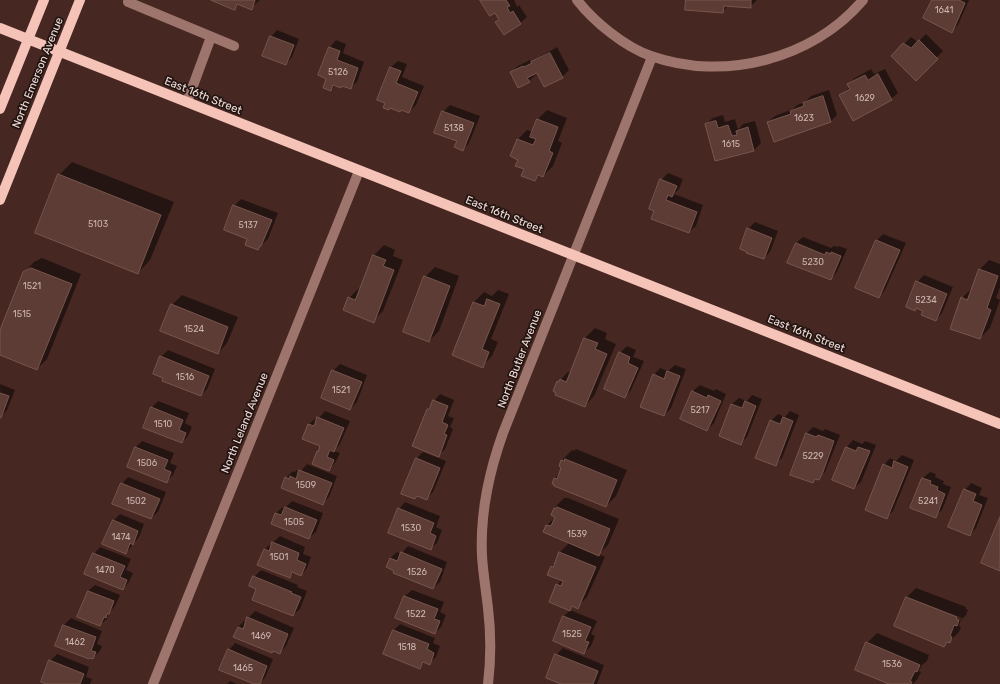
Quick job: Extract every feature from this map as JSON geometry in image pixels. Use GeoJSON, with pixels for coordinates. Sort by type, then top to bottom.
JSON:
{"type":"FeatureCollection","features":[{"type":"Feature","properties":{"kind":"main road","name":"North Emerson Avenue"},"geometry":{"type":"LineString","coordinates":[[0,109],[44,0]]}},
{"type":"Feature","properties":{"kind":"main road","name":"North Emerson Avenue"},"geometry":{"type":"LineString","coordinates":[[0,200],[80,0]]}},
{"type":"Feature","properties":{"kind":"main road","name":"East 16th Street"},"geometry":{"type":"LineString","coordinates":[[0,28],[1000,424]]}},
{"type":"Feature","properties":{"kind":"street"},"geometry":{"type":"LineString","coordinates":[[129,0],[128,2],[234,46]]}},
{"type":"Feature","properties":{"kind":"street"},"geometry":{"type":"LineString","coordinates":[[577,0],[615,37],[639,51],[652,57],[686,65],[712,67],[747,64],[772,58],[797,49],[834,27],[863,0]]}},
{"type":"Feature","properties":{"kind":"street"},"geometry":{"type":"LineString","coordinates":[[187,102],[211,37]]}},
{"type":"Feature","properties":{"kind":"street","name":"North Butler Avenue"},"geometry":{"type":"LineString","coordinates":[[488,684],[490,665],[490,635],[484,582],[482,538],[488,484],[503,433],[652,57]]}},
{"type":"Feature","properties":{"kind":"street","name":"North Leland Avenue"},"geometry":{"type":"LineString","coordinates":[[153,684],[359,171]]}},
{"type":"Feature","properties":{"kind":"building"},"geometry":{"type":"Polygon","coordinates":[[[211,0],[255,0],[252,10],[237,4],[235,10],[211,0]]]}},
{"type":"Feature","properties":{"kind":"building"},"geometry":{"type":"Polygon","coordinates":[[[480,0],[506,0],[510,6],[507,7],[510,13],[513,11],[521,24],[504,35],[495,22],[499,20],[495,13],[490,16],[480,0]]]}},
{"type":"Feature","properties":{"kind":"building"},"geometry":{"type":"Polygon","coordinates":[[[686,0],[751,0],[751,8],[724,6],[723,13],[685,10],[686,0]]]}},
{"type":"Feature","properties":{"kind":"building"},"geometry":{"type":"Polygon","coordinates":[[[932,0],[959,0],[965,3],[952,33],[923,18],[932,0]]]}},
{"type":"Feature","properties":{"kind":"building"},"geometry":{"type":"Polygon","coordinates":[[[270,36],[294,45],[286,65],[262,56],[270,36]]]}},
{"type":"Feature","properties":{"kind":"building"},"geometry":{"type":"Polygon","coordinates":[[[919,40],[938,59],[916,81],[891,56],[903,43],[911,48],[919,40]]]}},
{"type":"Feature","properties":{"kind":"building"},"geometry":{"type":"Polygon","coordinates":[[[329,47],[340,51],[337,60],[358,68],[351,89],[333,85],[331,91],[323,88],[326,79],[318,75],[329,47]]]}},
{"type":"Feature","properties":{"kind":"building"},"geometry":{"type":"Polygon","coordinates":[[[550,53],[563,78],[544,87],[537,73],[527,78],[530,82],[518,88],[510,72],[523,66],[524,67],[550,53]]]}},
{"type":"Feature","properties":{"kind":"building"},"geometry":{"type":"Polygon","coordinates":[[[390,67],[401,71],[396,83],[418,92],[409,113],[401,110],[400,112],[390,108],[389,110],[383,108],[385,103],[377,100],[390,67]]]}},
{"type":"Feature","properties":{"kind":"building"},"geometry":{"type":"Polygon","coordinates":[[[878,74],[892,100],[853,121],[839,95],[850,89],[847,84],[865,75],[868,80],[878,74]]]}},
{"type":"Feature","properties":{"kind":"building"},"geometry":{"type":"Polygon","coordinates":[[[823,96],[831,122],[774,142],[767,122],[791,114],[790,111],[804,106],[803,103],[823,96]]]}},
{"type":"Feature","properties":{"kind":"building"},"geometry":{"type":"Polygon","coordinates":[[[442,111],[474,123],[463,151],[454,147],[457,141],[434,133],[442,111]]]}},
{"type":"Feature","properties":{"kind":"building"},"geometry":{"type":"Polygon","coordinates":[[[537,119],[558,127],[549,151],[553,153],[543,177],[538,175],[535,181],[521,176],[524,169],[515,166],[518,160],[510,156],[517,139],[533,145],[536,139],[530,137],[537,119]]]}},
{"type":"Feature","properties":{"kind":"building"},"geometry":{"type":"Polygon","coordinates":[[[716,121],[718,128],[728,125],[732,136],[737,135],[736,131],[748,127],[754,151],[715,161],[705,124],[716,121]]]}},
{"type":"Feature","properties":{"kind":"building"},"geometry":{"type":"Polygon","coordinates":[[[58,174],[161,215],[138,274],[35,233],[58,174]]]}},
{"type":"Feature","properties":{"kind":"building"},"geometry":{"type":"Polygon","coordinates":[[[660,179],[677,186],[672,197],[668,195],[666,200],[697,212],[689,233],[651,219],[654,211],[649,209],[660,179]]]}},
{"type":"Feature","properties":{"kind":"building"},"geometry":{"type":"Polygon","coordinates":[[[233,205],[272,220],[258,250],[245,245],[247,239],[224,230],[233,205]]]}},
{"type":"Feature","properties":{"kind":"building"},"geometry":{"type":"Polygon","coordinates":[[[747,228],[772,238],[764,259],[746,253],[747,252],[740,249],[747,228]]]}},
{"type":"Feature","properties":{"kind":"building"},"geometry":{"type":"Polygon","coordinates":[[[876,240],[900,250],[879,298],[855,288],[876,240]]]}},
{"type":"Feature","properties":{"kind":"building"},"geometry":{"type":"Polygon","coordinates":[[[796,243],[825,255],[826,252],[831,254],[831,252],[841,256],[831,280],[787,263],[796,243]]]}},
{"type":"Feature","properties":{"kind":"building"},"geometry":{"type":"Polygon","coordinates":[[[373,255],[386,260],[383,266],[394,270],[374,323],[343,310],[348,297],[355,300],[373,255]]]}},
{"type":"Feature","properties":{"kind":"building"},"geometry":{"type":"Polygon","coordinates":[[[31,268],[72,284],[37,370],[0,355],[0,330],[23,272],[31,268]]]}},
{"type":"Feature","properties":{"kind":"building"},"geometry":{"type":"Polygon","coordinates":[[[979,269],[998,276],[987,308],[991,310],[980,339],[950,329],[961,297],[967,300],[979,269]]]}},
{"type":"Feature","properties":{"kind":"building"},"geometry":{"type":"Polygon","coordinates":[[[424,276],[450,286],[429,342],[403,332],[424,276]]]}},
{"type":"Feature","properties":{"kind":"building"},"geometry":{"type":"Polygon","coordinates":[[[916,281],[947,294],[936,321],[921,315],[923,311],[916,308],[915,311],[906,307],[916,281]]]}},
{"type":"Feature","properties":{"kind":"building"},"geometry":{"type":"Polygon","coordinates":[[[487,299],[500,304],[482,349],[489,352],[483,368],[452,355],[473,302],[484,306],[487,299]]]}},
{"type":"Feature","properties":{"kind":"building"},"geometry":{"type":"Polygon","coordinates":[[[171,304],[228,327],[218,354],[160,331],[171,304]]]}},
{"type":"Feature","properties":{"kind":"building"},"geometry":{"type":"Polygon","coordinates":[[[584,338],[598,343],[595,349],[607,354],[585,407],[555,395],[556,393],[553,391],[557,381],[559,382],[560,379],[566,382],[584,338]]]}},
{"type":"Feature","properties":{"kind":"building"},"geometry":{"type":"Polygon","coordinates":[[[619,352],[630,357],[628,363],[638,368],[625,398],[604,389],[619,352]]]}},
{"type":"Feature","properties":{"kind":"building"},"geometry":{"type":"Polygon","coordinates":[[[160,356],[209,376],[201,396],[162,381],[163,378],[153,374],[160,356]]]}},
{"type":"Feature","properties":{"kind":"building"},"geometry":{"type":"Polygon","coordinates":[[[332,370],[362,382],[350,410],[321,398],[332,370]]]}},
{"type":"Feature","properties":{"kind":"building"},"geometry":{"type":"Polygon","coordinates":[[[667,371],[680,376],[664,416],[640,407],[653,374],[664,379],[667,371]]]}},
{"type":"Feature","properties":{"kind":"building"},"geometry":{"type":"Polygon","coordinates":[[[692,391],[707,398],[708,395],[721,401],[707,431],[680,419],[692,391]]]}},
{"type":"Feature","properties":{"kind":"building"},"geometry":{"type":"Polygon","coordinates":[[[0,393],[9,396],[1,418],[0,418],[0,393]]]}},
{"type":"Feature","properties":{"kind":"building"},"geometry":{"type":"Polygon","coordinates":[[[433,400],[448,406],[442,422],[448,425],[444,434],[447,435],[439,457],[412,446],[427,409],[429,409],[433,400]]]}},
{"type":"Feature","properties":{"kind":"building"},"geometry":{"type":"Polygon","coordinates":[[[745,401],[756,406],[741,445],[719,436],[731,404],[742,408],[745,401]]]}},
{"type":"Feature","properties":{"kind":"building"},"geometry":{"type":"Polygon","coordinates":[[[151,407],[183,420],[179,430],[186,433],[182,443],[143,428],[151,407]]]}},
{"type":"Feature","properties":{"kind":"building"},"geometry":{"type":"Polygon","coordinates":[[[317,417],[344,428],[334,452],[330,450],[327,457],[334,460],[329,471],[312,464],[320,446],[302,439],[308,424],[314,426],[317,417]]]}},
{"type":"Feature","properties":{"kind":"building"},"geometry":{"type":"Polygon","coordinates":[[[783,417],[793,421],[776,466],[755,458],[770,420],[780,424],[783,417]]]}},
{"type":"Feature","properties":{"kind":"building"},"geometry":{"type":"Polygon","coordinates":[[[806,433],[816,437],[818,435],[834,441],[819,480],[815,479],[813,483],[790,475],[806,433]]]}},
{"type":"Feature","properties":{"kind":"building"},"geometry":{"type":"Polygon","coordinates":[[[135,447],[168,460],[164,469],[171,472],[167,483],[127,467],[135,447]]]}},
{"type":"Feature","properties":{"kind":"building"},"geometry":{"type":"Polygon","coordinates":[[[846,447],[856,451],[858,447],[870,451],[854,489],[832,480],[846,447]]]}},
{"type":"Feature","properties":{"kind":"building"},"geometry":{"type":"Polygon","coordinates":[[[416,458],[440,468],[427,500],[417,496],[415,499],[401,494],[416,458]]]}},
{"type":"Feature","properties":{"kind":"building"},"geometry":{"type":"Polygon","coordinates":[[[565,459],[617,480],[606,507],[552,484],[554,478],[557,479],[561,468],[559,466],[561,460],[564,461],[565,459]]]}},
{"type":"Feature","properties":{"kind":"building"},"geometry":{"type":"Polygon","coordinates":[[[894,461],[908,467],[887,519],[865,510],[883,464],[892,468],[894,461]]]}},
{"type":"Feature","properties":{"kind":"building"},"geometry":{"type":"Polygon","coordinates":[[[299,470],[332,483],[323,505],[281,488],[285,477],[289,479],[290,476],[296,479],[299,470]]]}},
{"type":"Feature","properties":{"kind":"building"},"geometry":{"type":"Polygon","coordinates":[[[922,478],[931,481],[930,484],[938,487],[937,490],[945,494],[936,518],[910,508],[922,478]]]}},
{"type":"Feature","properties":{"kind":"building"},"geometry":{"type":"Polygon","coordinates":[[[121,483],[160,499],[151,519],[112,504],[121,483]]]}},
{"type":"Feature","properties":{"kind":"building"},"geometry":{"type":"Polygon","coordinates":[[[964,489],[976,494],[973,501],[982,505],[970,536],[948,527],[964,489]]]}},
{"type":"Feature","properties":{"kind":"building"},"geometry":{"type":"Polygon","coordinates":[[[285,507],[317,520],[309,539],[271,524],[275,513],[281,515],[285,507]]]}},
{"type":"Feature","properties":{"kind":"building"},"geometry":{"type":"Polygon","coordinates":[[[557,507],[610,529],[599,556],[543,532],[546,525],[551,526],[555,517],[551,515],[554,508],[557,507]]]}},
{"type":"Feature","properties":{"kind":"building"},"geometry":{"type":"Polygon","coordinates":[[[398,508],[434,523],[430,533],[436,536],[431,550],[388,533],[398,508]]]}},
{"type":"Feature","properties":{"kind":"building"},"geometry":{"type":"Polygon","coordinates":[[[1000,517],[1000,571],[981,563],[1000,517]]]}},
{"type":"Feature","properties":{"kind":"building"},"geometry":{"type":"Polygon","coordinates":[[[113,520],[138,531],[133,545],[130,543],[126,554],[102,544],[113,520]]]}},
{"type":"Feature","properties":{"kind":"building"},"geometry":{"type":"Polygon","coordinates":[[[272,542],[299,553],[297,560],[306,564],[301,576],[292,572],[290,578],[257,565],[264,549],[269,551],[272,542]]]}},
{"type":"Feature","properties":{"kind":"building"},"geometry":{"type":"Polygon","coordinates":[[[401,552],[442,569],[433,589],[393,573],[394,571],[386,567],[390,558],[397,561],[401,552]]]}},
{"type":"Feature","properties":{"kind":"building"},"geometry":{"type":"Polygon","coordinates":[[[559,552],[596,567],[578,609],[572,606],[570,611],[549,602],[556,584],[561,586],[563,581],[547,575],[551,566],[553,567],[559,552]]]}},
{"type":"Feature","properties":{"kind":"building"},"geometry":{"type":"Polygon","coordinates":[[[93,553],[125,566],[120,577],[127,580],[123,590],[84,574],[93,553]]]}},
{"type":"Feature","properties":{"kind":"building"},"geometry":{"type":"Polygon","coordinates":[[[253,576],[301,597],[293,616],[252,600],[256,589],[249,586],[253,576]]]}},
{"type":"Feature","properties":{"kind":"building"},"geometry":{"type":"Polygon","coordinates":[[[88,591],[114,601],[109,614],[107,614],[106,618],[104,617],[100,626],[77,617],[88,591]]]}},
{"type":"Feature","properties":{"kind":"building"},"geometry":{"type":"Polygon","coordinates":[[[404,596],[438,609],[434,619],[440,621],[435,634],[395,618],[404,596]]]}},
{"type":"Feature","properties":{"kind":"building"},"geometry":{"type":"Polygon","coordinates":[[[906,597],[957,617],[956,619],[959,620],[957,626],[954,625],[950,636],[952,637],[950,643],[947,642],[944,647],[894,626],[906,597]]]}},
{"type":"Feature","properties":{"kind":"building"},"geometry":{"type":"Polygon","coordinates":[[[563,616],[591,627],[585,641],[589,642],[584,654],[553,641],[563,616]]]}},
{"type":"Feature","properties":{"kind":"building"},"geometry":{"type":"Polygon","coordinates":[[[247,617],[288,634],[280,654],[273,651],[272,653],[233,637],[238,627],[243,629],[247,617]]]}},
{"type":"Feature","properties":{"kind":"building"},"geometry":{"type":"Polygon","coordinates":[[[63,625],[96,637],[91,651],[96,652],[93,659],[89,659],[55,646],[63,625]]]}},
{"type":"Feature","properties":{"kind":"building"},"geometry":{"type":"Polygon","coordinates":[[[393,630],[429,644],[427,649],[434,653],[430,665],[423,662],[420,669],[383,654],[393,630]]]}},
{"type":"Feature","properties":{"kind":"building"},"geometry":{"type":"Polygon","coordinates":[[[866,642],[920,665],[910,681],[912,682],[911,684],[889,684],[855,670],[866,642]]]}},
{"type":"Feature","properties":{"kind":"building"},"geometry":{"type":"Polygon","coordinates":[[[228,649],[267,666],[260,684],[254,684],[219,670],[228,649]]]}},
{"type":"Feature","properties":{"kind":"building"},"geometry":{"type":"Polygon","coordinates":[[[555,654],[598,671],[593,684],[561,684],[546,678],[555,654]]]}},
{"type":"Feature","properties":{"kind":"building"},"geometry":{"type":"Polygon","coordinates":[[[49,660],[84,674],[80,684],[46,684],[41,682],[49,660]]]}}]}
